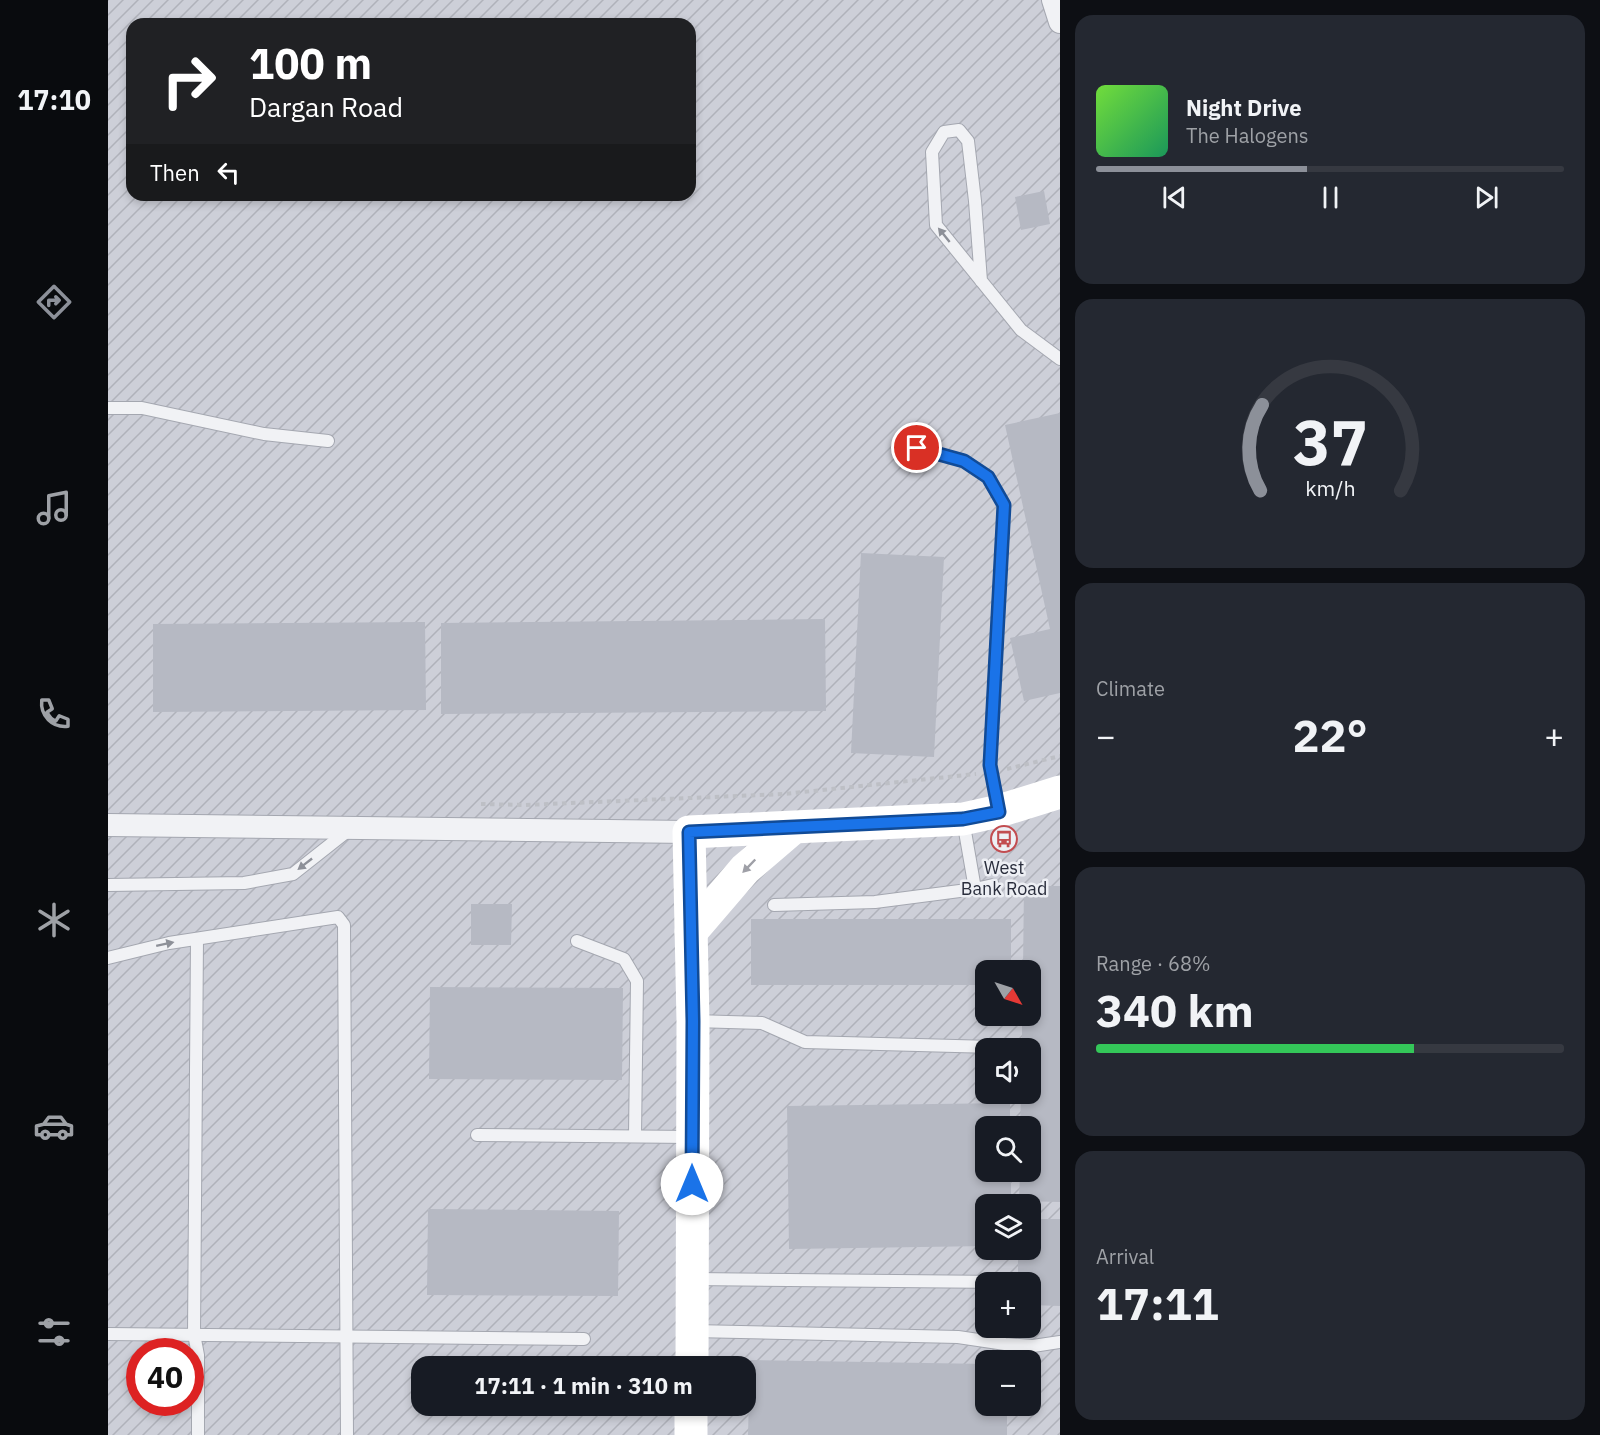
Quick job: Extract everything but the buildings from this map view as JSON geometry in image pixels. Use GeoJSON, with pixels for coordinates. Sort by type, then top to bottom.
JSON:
{"type":"FeatureCollection","features":[{"type":"Feature","properties":{"kind":"street"},"geometry":{"type":"LineString","coordinates":[[1053,0],[1060,22]]}},
{"type":"Feature","properties":{"kind":"street"},"geometry":{"type":"LineString","coordinates":[[108,825],[689,832],[963,819],[999,812],[1060,792]]}},
{"type":"Feature","properties":{"kind":"street"},"geometry":{"type":"LineString","coordinates":[[692,932],[745,869],[793,828]]}},
{"type":"Feature","properties":{"kind":"street"},"geometry":{"type":"LineString","coordinates":[[689,832],[693,1021],[692,1356]]}},
{"type":"Feature","properties":{"kind":"street"},"geometry":{"type":"LineString","coordinates":[[691,1416],[691,1435]]}},
{"type":"Feature","properties":{"kind":"lane"},"geometry":{"type":"LineString","coordinates":[[981,281],[968,141],[959,130],[944,132],[932,152],[936,225],[981,281],[1021,330],[1060,359]]}},
{"type":"Feature","properties":{"kind":"lane"},"geometry":{"type":"LineString","coordinates":[[108,408],[142,408],[264,434],[328,441]]}},
{"type":"Feature","properties":{"kind":"lane"},"geometry":{"type":"LineString","coordinates":[[917,448],[964,461],[988,477],[1004,505],[990,765],[999,812]]}},
{"type":"Feature","properties":{"kind":"lane"},"geometry":{"type":"LineString","coordinates":[[963,819],[975,889]]}},
{"type":"Feature","properties":{"kind":"lane"},"geometry":{"type":"LineString","coordinates":[[108,885],[244,883],[293,874],[351,828]]}},
{"type":"Feature","properties":{"kind":"lane"},"geometry":{"type":"LineString","coordinates":[[774,905],[874,902],[993,885]]}},
{"type":"Feature","properties":{"kind":"lane"},"geometry":{"type":"LineString","coordinates":[[108,958],[169,943],[339,917],[344,925],[347,1435]]}},
{"type":"Feature","properties":{"kind":"lane"},"geometry":{"type":"LineString","coordinates":[[197,939],[194,1334],[198,1355],[198,1435]]}},
{"type":"Feature","properties":{"kind":"lane"},"geometry":{"type":"LineString","coordinates":[[577,941],[624,959],[637,981],[635,1135]]}},
{"type":"Feature","properties":{"kind":"lane"},"geometry":{"type":"LineString","coordinates":[[693,1021],[762,1023],[805,1042],[975,1047]]}},
{"type":"Feature","properties":{"kind":"lane"},"geometry":{"type":"LineString","coordinates":[[477,1135],[692,1137]]}},
{"type":"Feature","properties":{"kind":"lane"},"geometry":{"type":"LineString","coordinates":[[692,1279],[975,1282]]}},
{"type":"Feature","properties":{"kind":"lane"},"geometry":{"type":"LineString","coordinates":[[692,1331],[958,1337],[1033,1346],[1060,1342]]}},
{"type":"Feature","properties":{"kind":"lane"},"geometry":{"type":"LineString","coordinates":[[108,1334],[584,1340]]}},
{"type":"Feature","properties":{"kind":"path"},"geometry":{"type":"LineString","coordinates":[[478,804],[525,805],[784,794],[991,772],[1060,756]]}},
{"type":"Feature","properties":{"kind":"shaded area"},"geometry":{"type":"Polygon","coordinates":[[[108,0],[1060,0],[1060,1435],[108,1435],[108,0]]]}},
{"type":"Feature","properties":{"kind":"place","name":"West Bank Road"},"geometry":{"type":"Point","coordinates":[1004,839]}},
{"type":"Feature","properties":{"kind":"route"},"geometry":{"type":"LineString","coordinates":[[692,1184],[693,1021],[689,832],[963,819],[999,812],[990,765],[1004,505],[988,477],[964,461],[917,448]]}}]}
